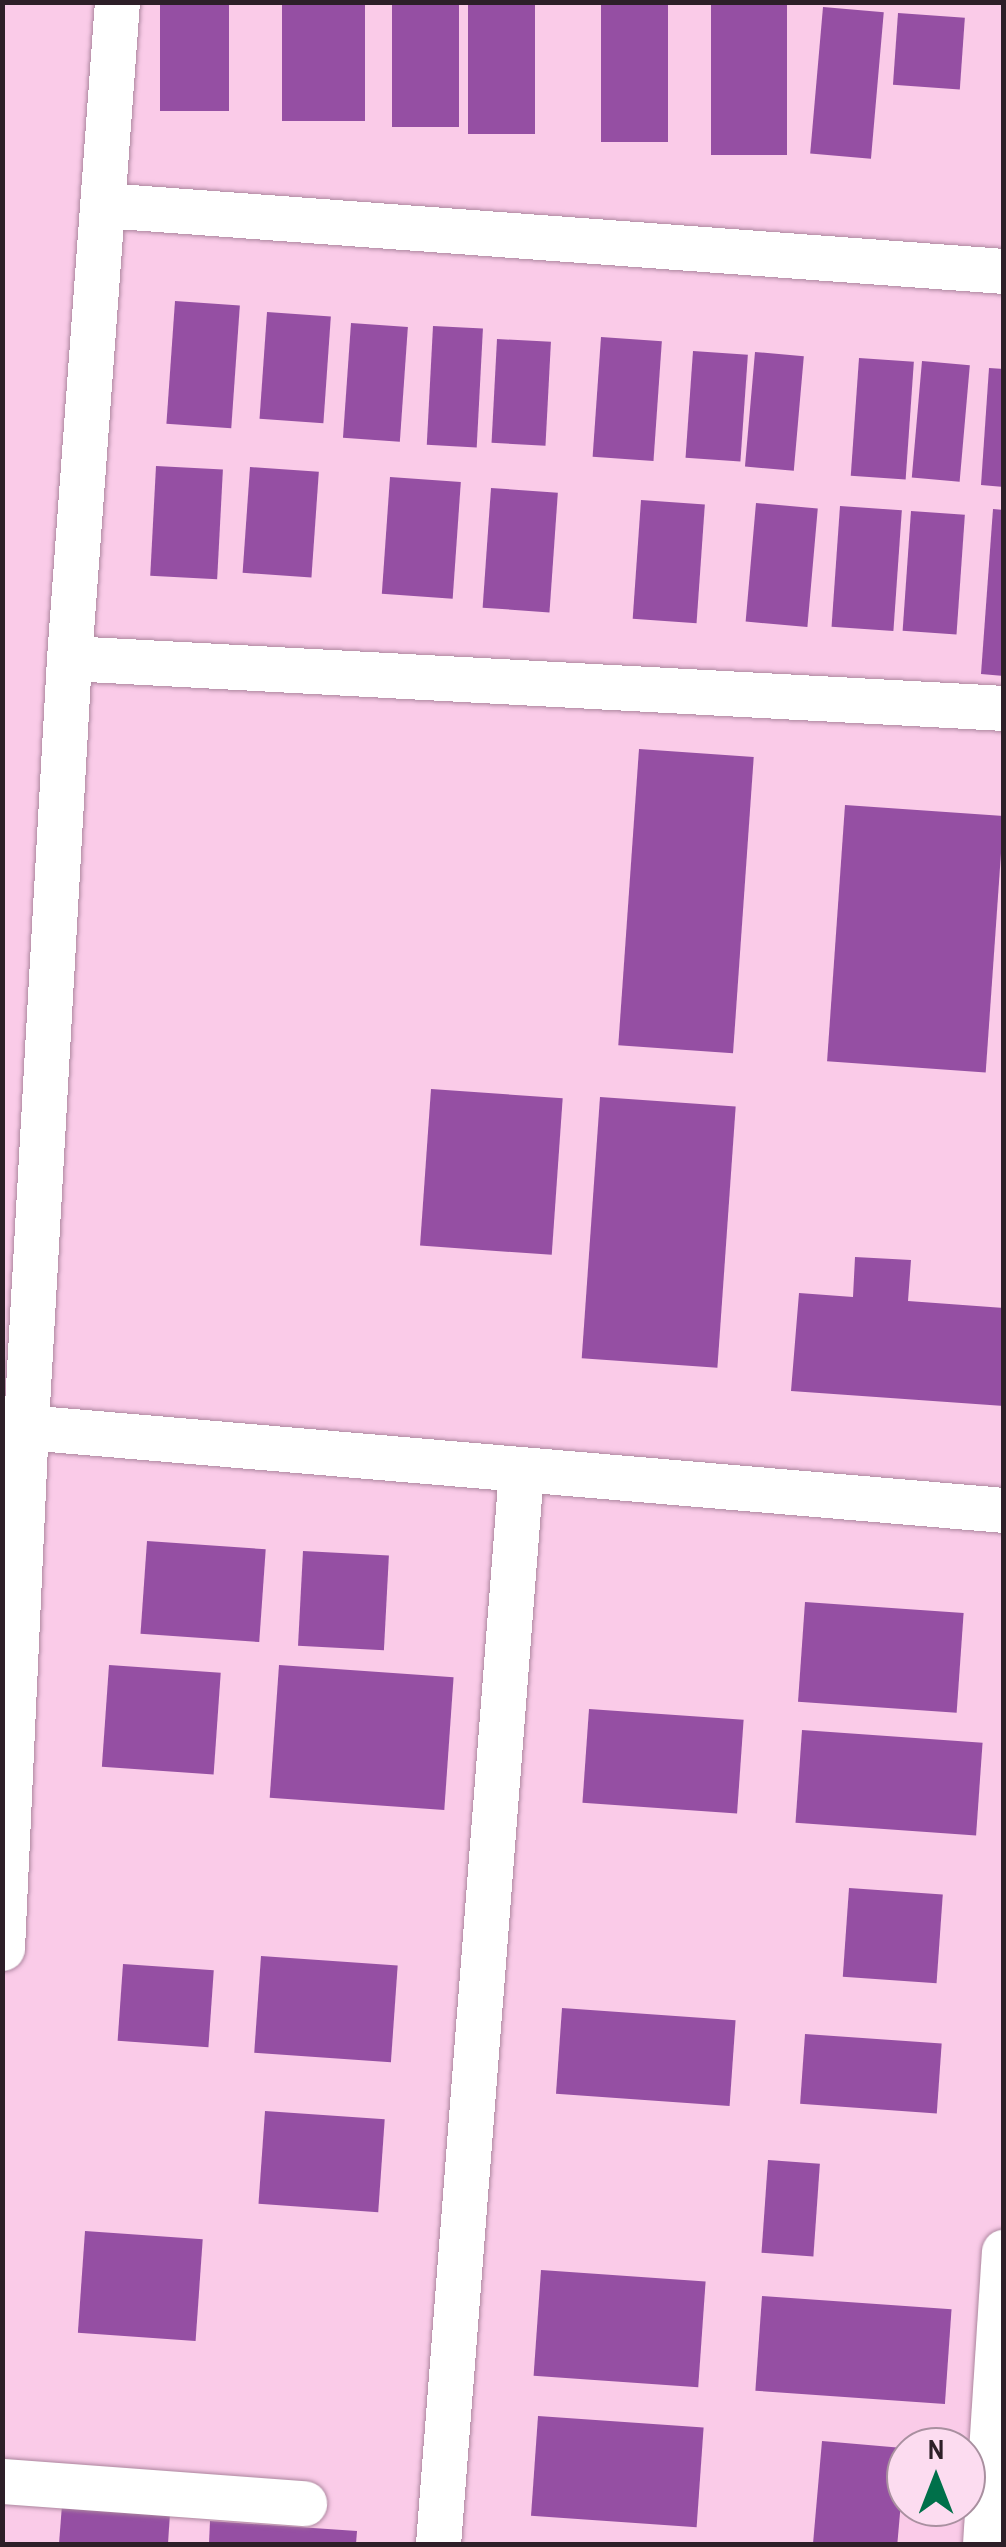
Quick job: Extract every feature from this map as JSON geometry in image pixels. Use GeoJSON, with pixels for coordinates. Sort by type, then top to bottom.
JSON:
{"type":"FeatureCollection","features":[{"type":"Feature","properties":{"kind":"street"},"geometry":{"type":"LineString","coordinates":[[2,1948],[14,1424],[117,2]]}},
{"type":"Feature","properties":{"kind":"street"},"geometry":{"type":"LineString","coordinates":[[103,205],[1004,271]]}},
{"type":"Feature","properties":{"kind":"street"},"geometry":{"type":"LineString","coordinates":[[69,658],[1004,708]]}},
{"type":"Feature","properties":{"kind":"street"},"geometry":{"type":"LineString","coordinates":[[14,1424],[1004,1510]]}},
{"type":"Feature","properties":{"kind":"street"},"geometry":{"type":"LineString","coordinates":[[438,2544],[521,1470]]}},
{"type":"Feature","properties":{"kind":"street"},"geometry":{"type":"LineString","coordinates":[[986,2544],[1004,2252]]}},
{"type":"Feature","properties":{"kind":"street"},"geometry":{"type":"LineString","coordinates":[[2,2481],[304,2503]]}},
{"type":"Feature","properties":{"kind":"shaded area"},"geometry":{"type":"Polygon","coordinates":[[[3,3],[1003,3],[1003,2544],[3,2544],[3,3]]]}},
{"type":"Feature","properties":{"kind":"building"},"geometry":{"type":"Polygon","coordinates":[[[160,2],[229,2],[229,111],[160,111],[160,2]]]}},
{"type":"Feature","properties":{"kind":"building"},"geometry":{"type":"Polygon","coordinates":[[[282,2],[365,2],[365,121],[282,121],[282,2]]]}},
{"type":"Feature","properties":{"kind":"building"},"geometry":{"type":"Polygon","coordinates":[[[392,2],[459,2],[459,127],[392,127],[392,2]]]}},
{"type":"Feature","properties":{"kind":"building"},"geometry":{"type":"Polygon","coordinates":[[[601,2],[668,2],[668,142],[601,142],[601,2]]]}},
{"type":"Feature","properties":{"kind":"building"},"geometry":{"type":"Polygon","coordinates":[[[711,2],[787,2],[787,155],[711,155],[711,2]]]}},
{"type":"Feature","properties":{"kind":"building"},"geometry":{"type":"Polygon","coordinates":[[[468,3],[535,3],[535,134],[468,134],[468,3]]]}},
{"type":"Feature","properties":{"kind":"building"},"geometry":{"type":"Polygon","coordinates":[[[823,7],[884,12],[871,159],[810,153],[823,7]]]}},
{"type":"Feature","properties":{"kind":"building"},"geometry":{"type":"Polygon","coordinates":[[[898,13],[965,18],[960,89],[893,85],[898,13]]]}},
{"type":"Feature","properties":{"kind":"building"},"geometry":{"type":"Polygon","coordinates":[[[175,301],[240,306],[231,428],[166,424],[175,301]]]}},
{"type":"Feature","properties":{"kind":"building"},"geometry":{"type":"Polygon","coordinates":[[[267,312],[331,316],[323,423],[260,419],[267,312]]]}},
{"type":"Feature","properties":{"kind":"building"},"geometry":{"type":"Polygon","coordinates":[[[351,323],[408,327],[400,442],[343,438],[351,323]]]}},
{"type":"Feature","properties":{"kind":"building"},"geometry":{"type":"Polygon","coordinates":[[[433,326],[483,329],[477,447],[427,445],[433,326]]]}},
{"type":"Feature","properties":{"kind":"building"},"geometry":{"type":"Polygon","coordinates":[[[601,337],[662,341],[653,461],[593,457],[601,337]]]}},
{"type":"Feature","properties":{"kind":"building"},"geometry":{"type":"Polygon","coordinates":[[[497,339],[551,342],[545,446],[492,443],[497,339]]]}},
{"type":"Feature","properties":{"kind":"building"},"geometry":{"type":"Polygon","coordinates":[[[693,351],[748,355],[740,462],[686,458],[693,351]]]}},
{"type":"Feature","properties":{"kind":"building"},"geometry":{"type":"Polygon","coordinates":[[[755,352],[804,356],[794,471],[745,467],[755,352]]]}},
{"type":"Feature","properties":{"kind":"building"},"geometry":{"type":"Polygon","coordinates":[[[859,358],[914,362],[906,480],[851,476],[859,358]]]}},
{"type":"Feature","properties":{"kind":"building"},"geometry":{"type":"Polygon","coordinates":[[[922,361],[970,365],[960,482],[912,478],[922,361]]]}},
{"type":"Feature","properties":{"kind":"building"},"geometry":{"type":"Polygon","coordinates":[[[989,368],[1004,369],[1004,487],[981,485],[989,368]]]}},
{"type":"Feature","properties":{"kind":"building"},"geometry":{"type":"Polygon","coordinates":[[[156,466],[223,470],[217,579],[150,576],[156,466]]]}},
{"type":"Feature","properties":{"kind":"building"},"geometry":{"type":"Polygon","coordinates":[[[250,467],[319,472],[311,578],[243,573],[250,467]]]}},
{"type":"Feature","properties":{"kind":"building"},"geometry":{"type":"Polygon","coordinates":[[[390,477],[461,482],[453,599],[382,594],[390,477]]]}},
{"type":"Feature","properties":{"kind":"building"},"geometry":{"type":"Polygon","coordinates":[[[491,488],[558,493],[549,612],[483,608],[491,488]]]}},
{"type":"Feature","properties":{"kind":"building"},"geometry":{"type":"Polygon","coordinates":[[[641,500],[705,504],[697,623],[633,619],[641,500]]]}},
{"type":"Feature","properties":{"kind":"building"},"geometry":{"type":"Polygon","coordinates":[[[756,503],[818,508],[807,627],[746,622],[756,503]]]}},
{"type":"Feature","properties":{"kind":"building"},"geometry":{"type":"Polygon","coordinates":[[[840,506],[902,510],[893,631],[832,627],[840,506]]]}},
{"type":"Feature","properties":{"kind":"building"},"geometry":{"type":"Polygon","coordinates":[[[993,509],[1004,510],[1004,676],[981,674],[993,509]]]}},
{"type":"Feature","properties":{"kind":"building"},"geometry":{"type":"Polygon","coordinates":[[[911,511],[965,515],[956,634],[903,631],[911,511]]]}},
{"type":"Feature","properties":{"kind":"building"},"geometry":{"type":"Polygon","coordinates":[[[639,749],[754,757],[733,1053],[618,1045],[639,749]]]}},
{"type":"Feature","properties":{"kind":"building"},"geometry":{"type":"Polygon","coordinates":[[[845,805],[1004,816],[986,1072],[827,1061],[845,805]]]}},
{"type":"Feature","properties":{"kind":"building"},"geometry":{"type":"Polygon","coordinates":[[[431,1089],[563,1098],[552,1255],[420,1246],[431,1089]]]}},
{"type":"Feature","properties":{"kind":"building"},"geometry":{"type":"Polygon","coordinates":[[[600,1097],[736,1106],[717,1368],[582,1358],[600,1097]]]}},
{"type":"Feature","properties":{"kind":"building"},"geometry":{"type":"Polygon","coordinates":[[[855,1257],[911,1260],[908,1301],[1004,1308],[1004,1406],[791,1391],[799,1293],[853,1297],[855,1257]]]}},
{"type":"Feature","properties":{"kind":"building"},"geometry":{"type":"Polygon","coordinates":[[[147,1541],[266,1549],[259,1642],[141,1634],[147,1541]]]}},
{"type":"Feature","properties":{"kind":"building"},"geometry":{"type":"Polygon","coordinates":[[[303,1551],[389,1556],[384,1650],[298,1646],[303,1551]]]}},
{"type":"Feature","properties":{"kind":"building"},"geometry":{"type":"Polygon","coordinates":[[[805,1602],[964,1613],[957,1713],[798,1702],[805,1602]]]}},
{"type":"Feature","properties":{"kind":"building"},"geometry":{"type":"Polygon","coordinates":[[[109,1665],[221,1673],[214,1775],[102,1767],[109,1665]]]}},
{"type":"Feature","properties":{"kind":"building"},"geometry":{"type":"Polygon","coordinates":[[[279,1665],[454,1677],[444,1810],[270,1798],[279,1665]]]}},
{"type":"Feature","properties":{"kind":"building"},"geometry":{"type":"Polygon","coordinates":[[[589,1709],[744,1720],[737,1814],[582,1803],[589,1709]]]}},
{"type":"Feature","properties":{"kind":"building"},"geometry":{"type":"Polygon","coordinates":[[[802,1730],[983,1743],[976,1835],[796,1823],[802,1730]]]}},
{"type":"Feature","properties":{"kind":"building"},"geometry":{"type":"Polygon","coordinates":[[[849,1888],[943,1895],[937,1983],[843,1977],[849,1888]]]}},
{"type":"Feature","properties":{"kind":"building"},"geometry":{"type":"Polygon","coordinates":[[[261,1956],[398,1966],[391,2062],[254,2053],[261,1956]]]}},
{"type":"Feature","properties":{"kind":"building"},"geometry":{"type":"Polygon","coordinates":[[[123,1964],[214,1970],[208,2047],[118,2041],[123,1964]]]}},
{"type":"Feature","properties":{"kind":"building"},"geometry":{"type":"Polygon","coordinates":[[[562,2008],[736,2020],[730,2106],[556,2094],[562,2008]]]}},
{"type":"Feature","properties":{"kind":"building"},"geometry":{"type":"Polygon","coordinates":[[[805,2034],[942,2044],[937,2113],[800,2104],[805,2034]]]}},
{"type":"Feature","properties":{"kind":"building"},"geometry":{"type":"Polygon","coordinates":[[[265,2111],[385,2119],[378,2212],[259,2204],[265,2111]]]}},
{"type":"Feature","properties":{"kind":"building"},"geometry":{"type":"Polygon","coordinates":[[[768,2160],[820,2164],[813,2256],[762,2253],[768,2160]]]}},
{"type":"Feature","properties":{"kind":"building"},"geometry":{"type":"Polygon","coordinates":[[[85,2231],[203,2239],[196,2341],[78,2333],[85,2231]]]}},
{"type":"Feature","properties":{"kind":"building"},"geometry":{"type":"Polygon","coordinates":[[[541,2270],[706,2282],[698,2387],[534,2376],[541,2270]]]}},
{"type":"Feature","properties":{"kind":"building"},"geometry":{"type":"Polygon","coordinates":[[[762,2296],[952,2309],[945,2404],[755,2391],[762,2296]]]}},
{"type":"Feature","properties":{"kind":"building"},"geometry":{"type":"Polygon","coordinates":[[[538,2416],[704,2428],[697,2527],[531,2516],[538,2416]]]}},
{"type":"Feature","properties":{"kind":"building"},"geometry":{"type":"Polygon","coordinates":[[[822,2441],[886,2447],[886,2527],[899,2527],[897,2544],[813,2544],[822,2441]]]}},
{"type":"Feature","properties":{"kind":"building"},"geometry":{"type":"Polygon","coordinates":[[[62,2505],[170,2513],[168,2544],[59,2544],[62,2505]]]}},
{"type":"Feature","properties":{"kind":"building"},"geometry":{"type":"Polygon","coordinates":[[[210,2521],[357,2531],[356,2544],[209,2544],[210,2521]]]}}]}
